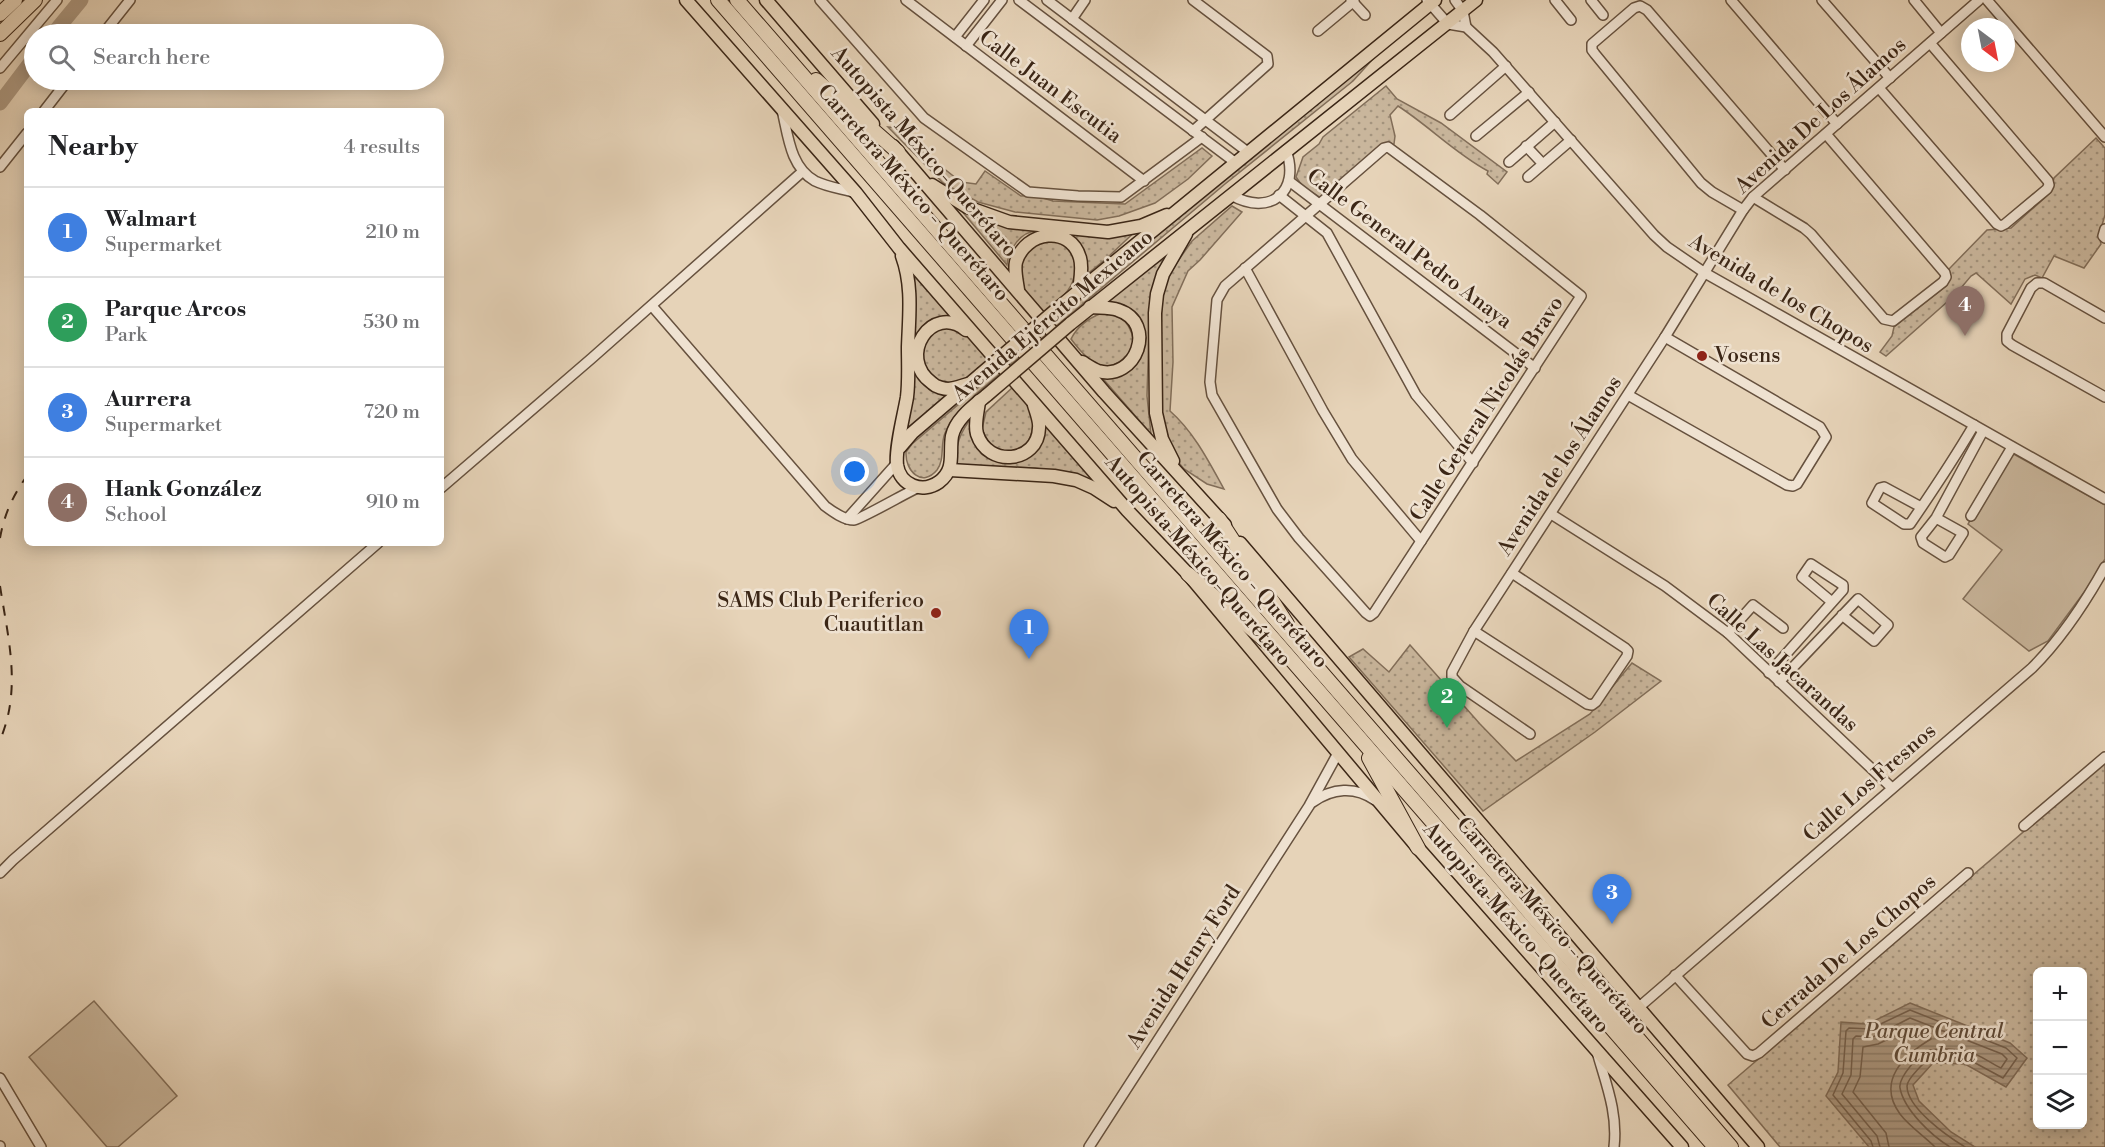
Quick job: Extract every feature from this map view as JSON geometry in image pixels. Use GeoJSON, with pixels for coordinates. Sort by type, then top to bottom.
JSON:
{"type":"FeatureCollection","features":[{"type":"Feature","properties":{"kind":"highway"},"geometry":{"type":"LineString","coordinates":[[0,5],[5,0]]}},
{"type":"Feature","properties":{"kind":"highway"},"geometry":{"type":"LineString","coordinates":[[0,14],[15,0]]}},
{"type":"Feature","properties":{"kind":"highway"},"geometry":{"type":"LineString","coordinates":[[0,34],[35,0]]}},
{"type":"Feature","properties":{"kind":"highway","name":"Carretera México - Querétaro"},"geometry":{"type":"LineString","coordinates":[[718,0],[1731,1147]]}},
{"type":"Feature","properties":{"kind":"highway","name":"Carretera México - Querétaro"},"geometry":{"type":"LineString","coordinates":[[737,0],[1299,657],[1357,735],[1715,1147]]}},
{"type":"Feature","properties":{"kind":"highway"},"geometry":{"type":"LineString","coordinates":[[764,32],[856,117],[898,152]]}},
{"type":"Feature","properties":{"kind":"highway"},"geometry":{"type":"LineString","coordinates":[[1219,519],[1271,596],[1299,657]]}},
{"type":"Feature","properties":{"kind":"highway"},"geometry":{"type":"LineString","coordinates":[[1188,574],[1266,642],[1299,657]]}},
{"type":"Feature","properties":{"kind":"highway"},"geometry":{"type":"LineString","coordinates":[[1357,735],[1418,848]]}},
{"type":"Feature","properties":{"kind":"main road","name":"Autopista México-Querétaro"},"geometry":{"type":"LineString","coordinates":[[686,0],[856,193],[899,248],[1127,510],[1188,574],[1418,848],[1682,1147]]}},
{"type":"Feature","properties":{"kind":"main road","name":"Autopista México-Querétaro"},"geometry":{"type":"LineString","coordinates":[[766,0],[1076,359],[1219,519],[1757,1145]]}},
{"type":"Feature","properties":{"kind":"main road","name":"Avenida Ejército Mexicano"},"geometry":{"type":"LineString","coordinates":[[950,470],[952,436],[966,413],[1090,307],[1476,0]]}},
{"type":"Feature","properties":{"kind":"main road","name":"Avenida Ejército Mexicano"},"geometry":{"type":"LineString","coordinates":[[899,448],[912,433],[1057,309],[1431,1]]}},
{"type":"Feature","properties":{"kind":"main road"},"geometry":{"type":"LineString","coordinates":[[921,179],[967,207],[1009,222],[1108,232],[1141,226],[1179,210]]}},
{"type":"Feature","properties":{"kind":"main road"},"geometry":{"type":"LineString","coordinates":[[1188,484],[1171,459],[1162,439],[1156,413],[1155,313],[1157,294],[1164,274],[1189,228]]}},
{"type":"Feature","properties":{"kind":"main road"},"geometry":{"type":"LineString","coordinates":[[1018,291],[1015,263],[1023,246],[1046,235],[1063,238],[1076,250],[1080,266],[1079,291]]}},
{"type":"Feature","properties":{"kind":"main road"},"geometry":{"type":"LineString","coordinates":[[899,248],[910,285],[907,394],[897,463],[900,476],[917,488],[936,484],[950,470],[1054,476],[1076,480],[1094,488],[1127,510]]}},
{"type":"Feature","properties":{"kind":"main road"},"geometry":{"type":"LineString","coordinates":[[1076,359],[1098,371],[1114,370],[1133,359],[1140,344],[1138,330],[1131,317],[1118,310],[1090,307]]}},
{"type":"Feature","properties":{"kind":"main road"},"geometry":{"type":"LineString","coordinates":[[968,384],[948,389],[935,386],[921,373],[917,351],[926,332],[945,322],[960,325],[982,343]]}},
{"type":"Feature","properties":{"kind":"main road"},"geometry":{"type":"LineString","coordinates":[[983,398],[976,422],[978,434],[985,447],[1004,458],[1024,453],[1038,437],[1040,426],[1033,401]]}},
{"type":"Feature","properties":{"kind":"street"},"geometry":{"type":"LineString","coordinates":[[37,24],[57,0]]}},
{"type":"Feature","properties":{"kind":"street"},"geometry":{"type":"LineString","coordinates":[[111,24],[130,0]]}},
{"type":"Feature","properties":{"kind":"street"},"geometry":{"type":"LineString","coordinates":[[820,0],[924,118],[1023,190],[1033,193],[1114,197],[1126,194],[1202,137]]}},
{"type":"Feature","properties":{"kind":"street","name":"Calle Juan Escutia"},"geometry":{"type":"LineString","coordinates":[[906,0],[1144,181]]}},
{"type":"Feature","properties":{"kind":"street"},"geometry":{"type":"LineString","coordinates":[[955,37],[984,0]]}},
{"type":"Feature","properties":{"kind":"street"},"geometry":{"type":"LineString","coordinates":[[966,46],[1002,0]]}},
{"type":"Feature","properties":{"kind":"street"},"geometry":{"type":"LineString","coordinates":[[1018,0],[1236,163]]}},
{"type":"Feature","properties":{"kind":"street"},"geometry":{"type":"LineString","coordinates":[[1047,0],[1249,153]]}},
{"type":"Feature","properties":{"kind":"street"},"geometry":{"type":"LineString","coordinates":[[1072,19],[1085,0]]}},
{"type":"Feature","properties":{"kind":"street"},"geometry":{"type":"LineString","coordinates":[[1193,0],[1268,59],[1268,64],[1193,131]]}},
{"type":"Feature","properties":{"kind":"street"},"geometry":{"type":"LineString","coordinates":[[1431,1],[1448,24],[1466,27],[1463,11],[1455,0]]}},
{"type":"Feature","properties":{"kind":"street"},"geometry":{"type":"LineString","coordinates":[[1591,0],[1604,15]]}},
{"type":"Feature","properties":{"kind":"street"},"geometry":{"type":"LineString","coordinates":[[1731,0],[1837,124]]}},
{"type":"Feature","properties":{"kind":"street"},"geometry":{"type":"LineString","coordinates":[[1822,0],[1890,78]]}},
{"type":"Feature","properties":{"kind":"street"},"geometry":{"type":"LineString","coordinates":[[1914,0],[1941,33]]}},
{"type":"Feature","properties":{"kind":"street","name":"Avenida De Los Álamos"},"geometry":{"type":"LineString","coordinates":[[1705,273],[1743,210],[1753,198],[1979,0]]}},
{"type":"Feature","properties":{"kind":"street"},"geometry":{"type":"LineString","coordinates":[[1987,0],[2105,136]]}},
{"type":"Feature","properties":{"kind":"street"},"geometry":{"type":"LineString","coordinates":[[1318,31],[1353,1],[1365,15]]}},
{"type":"Feature","properties":{"kind":"street"},"geometry":{"type":"LineString","coordinates":[[1560,2],[1571,20]]}},
{"type":"Feature","properties":{"kind":"street"},"geometry":{"type":"LineString","coordinates":[[1743,210],[1701,183],[1595,54],[1592,44],[1634,8],[1640,6],[1647,10],[1785,170]]}},
{"type":"Feature","properties":{"kind":"street","name":"Avenida de los Chopos"},"geometry":{"type":"LineString","coordinates":[[1466,27],[1506,66],[1667,247],[1705,273],[2105,499]]}},
{"type":"Feature","properties":{"kind":"street"},"geometry":{"type":"LineString","coordinates":[[0,68],[24,39]]}},
{"type":"Feature","properties":{"kind":"street"},"geometry":{"type":"LineString","coordinates":[[1879,88],[1997,224],[2001,226],[2005,224],[2047,189],[2048,181],[1930,42]]}},
{"type":"Feature","properties":{"kind":"street"},"geometry":{"type":"LineString","coordinates":[[1102,61],[1111,49]]}},
{"type":"Feature","properties":{"kind":"street"},"geometry":{"type":"LineString","coordinates":[[1450,115],[1506,66]]}},
{"type":"Feature","properties":{"kind":"street"},"geometry":{"type":"LineString","coordinates":[[46,108],[60,90]]}},
{"type":"Feature","properties":{"kind":"street"},"geometry":{"type":"LineString","coordinates":[[1476,136],[1528,92]]}},
{"type":"Feature","properties":{"kind":"street"},"geometry":{"type":"LineString","coordinates":[[781,108],[795,159],[802,172],[816,182],[856,193]]}},
{"type":"Feature","properties":{"kind":"street"},"geometry":{"type":"LineString","coordinates":[[1509,162],[1555,122]]}},
{"type":"Feature","properties":{"kind":"street"},"geometry":{"type":"LineString","coordinates":[[1753,198],[1812,234],[1888,322],[1893,321],[1943,282],[1946,277],[1945,273],[1826,134]]}},
{"type":"Feature","properties":{"kind":"street"},"geometry":{"type":"LineString","coordinates":[[0,167],[24,137]]}},
{"type":"Feature","properties":{"kind":"street"},"geometry":{"type":"LineString","coordinates":[[1528,177],[1571,140]]}},
{"type":"Feature","properties":{"kind":"street"},"geometry":{"type":"LineString","coordinates":[[1526,146],[1543,164]]}},
{"type":"Feature","properties":{"kind":"street","name":"Calle General Nicolás Bravo"},"geometry":{"type":"LineString","coordinates":[[1388,147],[1439,184],[1581,296],[1473,464],[1370,616],[1299,538],[1277,509],[1210,389],[1217,300],[1225,286],[1319,204],[1388,147]]}},
{"type":"Feature","properties":{"kind":"street"},"geometry":{"type":"LineString","coordinates":[[1231,195],[1241,201],[1261,204],[1279,195],[1289,181],[1290,162],[1286,150]]}},
{"type":"Feature","properties":{"kind":"street"},"geometry":{"type":"LineString","coordinates":[[444,486],[802,172]]}},
{"type":"Feature","properties":{"kind":"street","name":"Calle General Pedro Anaya"},"geometry":{"type":"LineString","coordinates":[[1289,181],[1535,368]]}},
{"type":"Feature","properties":{"kind":"street"},"geometry":{"type":"LineString","coordinates":[[1279,195],[1327,233],[1416,395],[1473,464]]}},
{"type":"Feature","properties":{"kind":"street"},"geometry":{"type":"LineString","coordinates":[[2105,229],[2103,236],[2105,238]]}},
{"type":"Feature","properties":{"kind":"street"},"geometry":{"type":"LineString","coordinates":[[1245,268],[1323,411],[1352,459],[1421,541]]}},
{"type":"Feature","properties":{"kind":"street","name":"Avenida de los Álamos"},"geometry":{"type":"LineString","coordinates":[[1530,734],[1455,681],[1452,672],[1474,631],[1705,273]]}},
{"type":"Feature","properties":{"kind":"street"},"geometry":{"type":"LineString","coordinates":[[2105,318],[2044,283],[2037,283],[2031,288],[2007,334],[2007,341],[2012,345],[2105,398]]}},
{"type":"Feature","properties":{"kind":"street"},"geometry":{"type":"LineString","coordinates":[[652,306],[825,506],[835,514],[847,519],[861,519],[882,505],[917,488]]}},
{"type":"Feature","properties":{"kind":"street"},"geometry":{"type":"LineString","coordinates":[[1628,395],[1787,485],[1797,484],[1826,437],[1821,427],[1665,337]]}},
{"type":"Feature","properties":{"kind":"street"},"geometry":{"type":"LineString","coordinates":[[1921,507],[1882,487],[1872,503],[1907,525],[1921,507],[1974,425]]}},
{"type":"Feature","properties":{"kind":"street"},"geometry":{"type":"LineString","coordinates":[[1936,518],[1963,533],[1945,557],[1920,540],[1936,518],[1983,431]]}},
{"type":"Feature","properties":{"kind":"street"},"geometry":{"type":"LineString","coordinates":[[1971,516],[2012,447]]}},
{"type":"Feature","properties":{"kind":"street"},"geometry":{"type":"LineString","coordinates":[[847,519],[897,463]]}},
{"type":"Feature","properties":{"kind":"street","name":"Calle Las Jacarandas"},"geometry":{"type":"LineString","coordinates":[[1551,514],[1665,586],[1728,633],[1892,788]]}},
{"type":"Feature","properties":{"kind":"street"},"geometry":{"type":"LineString","coordinates":[[0,873],[375,546]]}},
{"type":"Feature","properties":{"kind":"street"},"geometry":{"type":"LineString","coordinates":[[1769,673],[1843,590],[1843,585],[1811,564],[1802,577],[1832,602]]}},
{"type":"Feature","properties":{"kind":"street","name":"Calle Los Fresnos"},"geometry":{"type":"LineString","coordinates":[[1638,1008],[2032,668],[2050,650],[2092,590],[2105,567]]}},
{"type":"Feature","properties":{"kind":"street"},"geometry":{"type":"LineString","coordinates":[[1474,631],[1587,704],[1592,705],[1627,656],[1628,651],[1625,648],[1512,573]]}},
{"type":"Feature","properties":{"kind":"street"},"geometry":{"type":"LineString","coordinates":[[1779,682],[1842,615],[1858,599],[1888,625],[1874,641],[1842,615]]}},
{"type":"Feature","properties":{"kind":"street"},"geometry":{"type":"LineString","coordinates":[[1728,633],[1753,605],[1783,628]]}},
{"type":"Feature","properties":{"kind":"street","name":"Avenida Henry Ford"},"geometry":{"type":"LineString","coordinates":[[1089,1147],[1309,806],[1338,753]]}},
{"type":"Feature","properties":{"kind":"street"},"geometry":{"type":"LineString","coordinates":[[2024,826],[2105,757]]}},
{"type":"Feature","properties":{"kind":"street","name":"Avenida Henry Ford"},"geometry":{"type":"LineString","coordinates":[[1309,806],[1321,796],[1342,790],[1364,794],[1382,806]]}},
{"type":"Feature","properties":{"kind":"street","name":"Cerrada De Los Chopos"},"geometry":{"type":"LineString","coordinates":[[1675,975],[1747,1054],[1753,1056],[1968,873]]}},
{"type":"Feature","properties":{"kind":"street"},"geometry":{"type":"LineString","coordinates":[[1595,1047],[1613,1106],[1616,1128],[1614,1147]]}},
{"type":"Feature","properties":{"kind":"street"},"geometry":{"type":"LineString","coordinates":[[0,1078],[41,1147]]}},
{"type":"Feature","properties":{"kind":"green space"},"geometry":{"type":"Polygon","coordinates":[[[1381,50],[1353,81],[1225,184],[977,393],[948,427],[937,470],[926,477],[915,475],[911,471],[906,452],[912,444],[1228,174],[1381,50]]]}},
{"type":"Feature","properties":{"kind":"green space"},"geometry":{"type":"Polygon","coordinates":[[[1386,86],[1397,99],[1441,123],[1507,172],[1498,184],[1487,174],[1488,171],[1398,106],[1390,115],[1395,136],[1394,144],[1384,149],[1324,201],[1303,186],[1296,177],[1303,157],[1319,144],[1323,137],[1386,86]]]}},
{"type":"Feature","properties":{"kind":"green space"},"geometry":{"type":"Polygon","coordinates":[[[888,127],[898,128],[914,145],[961,182],[976,184],[985,171],[1021,196],[1033,195],[1053,201],[1125,204],[1202,148],[1212,156],[1188,179],[1155,203],[1119,216],[1097,220],[1015,212],[978,202],[943,183],[888,127]]]}},
{"type":"Feature","properties":{"kind":"green space"},"geometry":{"type":"Polygon","coordinates":[[[2096,138],[2105,148],[2105,215],[2099,235],[2101,244],[2084,268],[2054,256],[2042,278],[2035,275],[2025,279],[2011,304],[1976,273],[1955,295],[1886,356],[1880,352],[1892,336],[1894,327],[1947,285],[1949,269],[1987,230],[2011,228],[2050,193],[2054,178],[2096,138]]]}},
{"type":"Feature","properties":{"kind":"green space"},"geometry":{"type":"Polygon","coordinates":[[[1232,206],[1242,212],[1188,271],[1172,307],[1173,362],[1170,411],[1194,438],[1224,489],[1207,484],[1184,469],[1174,457],[1160,414],[1160,339],[1163,289],[1173,268],[1192,241],[1232,206]]]}},
{"type":"Feature","properties":{"kind":"green space"},"geometry":{"type":"Polygon","coordinates":[[[961,210],[1079,232],[1141,226],[1086,275],[1067,234],[1037,231],[1026,234],[1016,242],[1007,265],[961,210]]]}},
{"type":"Feature","properties":{"kind":"green space"},"geometry":{"type":"Polygon","coordinates":[[[1053,239],[1066,246],[1071,253],[1075,261],[1075,275],[1066,293],[1044,312],[1022,287],[1019,264],[1033,243],[1053,239]]]}},
{"type":"Feature","properties":{"kind":"green space"},"geometry":{"type":"Polygon","coordinates":[[[1173,245],[1155,279],[1150,299],[1147,396],[1151,434],[1098,373],[1127,371],[1143,328],[1129,309],[1119,304],[1107,303],[1173,245]]]}},
{"type":"Feature","properties":{"kind":"green space"},"geometry":{"type":"Polygon","coordinates":[[[911,269],[951,317],[942,318],[914,361],[921,378],[948,394],[904,435],[911,269]]]}},
{"type":"Feature","properties":{"kind":"green space"},"geometry":{"type":"Polygon","coordinates":[[[1102,313],[1116,315],[1126,322],[1132,333],[1134,347],[1117,364],[1109,366],[1094,363],[1071,339],[1084,323],[1102,313]]]}},
{"type":"Feature","properties":{"kind":"green space"},"geometry":{"type":"Polygon","coordinates":[[[938,328],[962,329],[990,359],[965,380],[944,384],[925,373],[920,348],[938,328]]]}},
{"type":"Feature","properties":{"kind":"green space"},"geometry":{"type":"Polygon","coordinates":[[[1013,387],[1028,402],[1033,425],[1027,443],[1022,449],[1005,452],[990,444],[982,429],[986,412],[1013,387]]]}},
{"type":"Feature","properties":{"kind":"green space"},"geometry":{"type":"Polygon","coordinates":[[[973,416],[997,461],[1041,440],[1045,432],[1042,420],[1100,487],[1085,477],[1035,468],[958,465],[956,452],[959,439],[973,416]]]}},
{"type":"Feature","properties":{"kind":"green space"},"geometry":{"type":"Polygon","coordinates":[[[2010,452],[2105,505],[2105,559],[2088,587],[2048,641],[2029,651],[1963,599],[2002,550],[1968,524],[2010,452]]]}},
{"type":"Feature","properties":{"kind":"green space"},"geometry":{"type":"Polygon","coordinates":[[[1410,645],[1516,761],[1590,714],[1632,663],[1661,681],[1595,732],[1483,811],[1349,657],[1363,649],[1389,672],[1410,645]]]}},
{"type":"Feature","properties":{"kind":"green space","name":"Parque Central Cumbria"},"geometry":{"type":"Polygon","coordinates":[[[2105,762],[2105,1147],[1780,1147],[1728,1085],[2105,762]]]}},
{"type":"Feature","properties":{"kind":"green space"},"geometry":{"type":"Polygon","coordinates":[[[94,1001],[177,1096],[118,1147],[107,1147],[29,1057],[94,1001]]]}},
{"type":"Feature","properties":{"kind":"water"},"geometry":{"type":"Polygon","coordinates":[[[1910,1003],[2010,1043],[2027,1058],[2006,1087],[1965,1064],[1933,1063],[1913,1085],[1919,1101],[1951,1132],[1975,1147],[1869,1147],[1826,1096],[1838,1072],[1841,1022],[1868,1024],[1910,1003]]]}},
{"type":"Feature","properties":{"kind":"waterway"},"geometry":{"type":"LineString","coordinates":[[61,24],[81,0]]}},
{"type":"Feature","properties":{"kind":"waterway"},"geometry":{"type":"LineString","coordinates":[[0,103],[24,71]]}},
{"type":"Feature","properties":{"kind":"railway"},"geometry":{"type":"LineString","coordinates":[[0,538],[10,506],[24,480]]}},
{"type":"Feature","properties":{"kind":"railway"},"geometry":{"type":"LineString","coordinates":[[0,586],[9,644],[12,683],[7,721],[0,740]]}},
{"type":"Feature","properties":{"kind":"place","name":"Hank González"},"geometry":{"type":"Point","coordinates":[1965,336]}},
{"type":"Feature","properties":{"kind":"place","name":"Vosens"},"geometry":{"type":"Point","coordinates":[1702,356]}},
{"type":"Feature","properties":{"kind":"place","name":"SAMS Club Periferico Cuautitlan"},"geometry":{"type":"Point","coordinates":[936,613]}},
{"type":"Feature","properties":{"kind":"place","name":"Walmart"},"geometry":{"type":"Point","coordinates":[1029,659]}},
{"type":"Feature","properties":{"kind":"place","name":"Parque Arcos"},"geometry":{"type":"Point","coordinates":[1447,728]}},
{"type":"Feature","properties":{"kind":"place","name":"Aurrera"},"geometry":{"type":"Point","coordinates":[1612,924]}}]}
